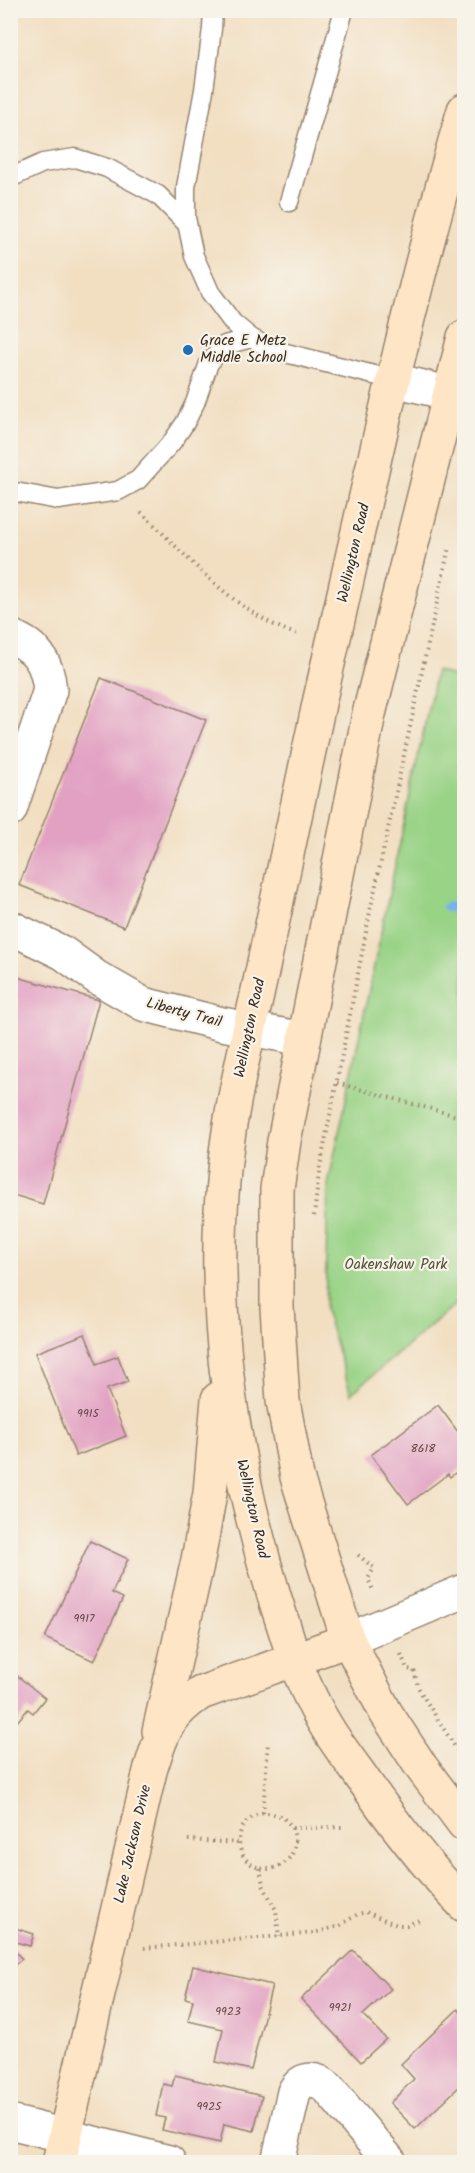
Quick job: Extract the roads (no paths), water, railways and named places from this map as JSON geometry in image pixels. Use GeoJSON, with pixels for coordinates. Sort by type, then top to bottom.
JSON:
{"type":"FeatureCollection","features":[{"type":"Feature","properties":{"kind":"main road","name":"Wellington Road"},"geometry":{"type":"LineString","coordinates":[[465,110],[448,166],[394,380],[306,761],[227,1141],[220,1218],[221,1335],[243,1479],[261,1555],[294,1659],[311,1700],[338,1744],[388,1816],[465,1905]]}},
{"type":"Feature","properties":{"kind":"main road"},"geometry":{"type":"LineString","coordinates":[[465,337],[457,395],[369,714],[284,1141],[277,1189],[277,1307],[282,1389],[297,1477],[348,1640],[386,1713],[422,1768],[465,1824]]}},
{"type":"Feature","properties":{"kind":"main road"},"geometry":{"type":"LineString","coordinates":[[150,1771],[194,1581],[210,1493],[224,1349]]}},
{"type":"Feature","properties":{"kind":"main road","name":"Lake Jackson Drive"},"geometry":{"type":"LineString","coordinates":[[62,2149],[150,1771],[167,1723],[180,1707],[201,1693],[348,1640]]}},
{"type":"Feature","properties":{"kind":"street"},"geometry":{"type":"LineString","coordinates":[[394,380],[457,395]]}},
{"type":"Feature","properties":{"kind":"street"},"geometry":{"type":"LineString","coordinates":[[10,636],[33,648],[48,672],[50,690],[10,810]]}},
{"type":"Feature","properties":{"kind":"street","name":"Liberty Trail"},"geometry":{"type":"LineString","coordinates":[[10,927],[63,953],[96,977],[142,1004],[188,1016],[304,1039]]}},
{"type":"Feature","properties":{"kind":"street"},"geometry":{"type":"LineString","coordinates":[[348,1640],[465,1591]]}},
{"type":"Feature","properties":{"kind":"street"},"geometry":{"type":"LineString","coordinates":[[278,2163],[294,2092],[304,2080],[322,2083],[328,2088],[390,2163]]}},
{"type":"Feature","properties":{"kind":"street"},"geometry":{"type":"LineString","coordinates":[[10,2122],[62,2149],[169,2163]]}},
{"type":"Feature","properties":{"kind":"lane"},"geometry":{"type":"LineString","coordinates":[[213,10],[213,29],[204,90],[186,187],[187,224],[194,256],[210,292],[233,323],[251,338],[274,350],[394,380]]}},
{"type":"Feature","properties":{"kind":"lane"},"geometry":{"type":"LineString","coordinates":[[289,202],[344,10]]}},
{"type":"Feature","properties":{"kind":"lane"},"geometry":{"type":"LineString","coordinates":[[10,178],[43,163],[75,158],[106,168],[158,195],[187,224]]}},
{"type":"Feature","properties":{"kind":"lane"},"geometry":{"type":"LineString","coordinates":[[10,491],[58,500],[118,491],[138,480],[172,442],[185,423],[195,403],[209,363],[225,345],[251,338]]}},
{"type":"Feature","properties":{"kind":"waterway"},"geometry":{"type":"LineString","coordinates":[[447,907],[464,909]]}},
{"type":"Feature","properties":{"kind":"place","name":"Grace E Metz Middle School"},"geometry":{"type":"Point","coordinates":[188,350]}},
{"type":"Feature","properties":{"kind":"park label","name":"Oakenshaw Park"},"geometry":{"type":"Point","coordinates":[396,1265]}}]}
